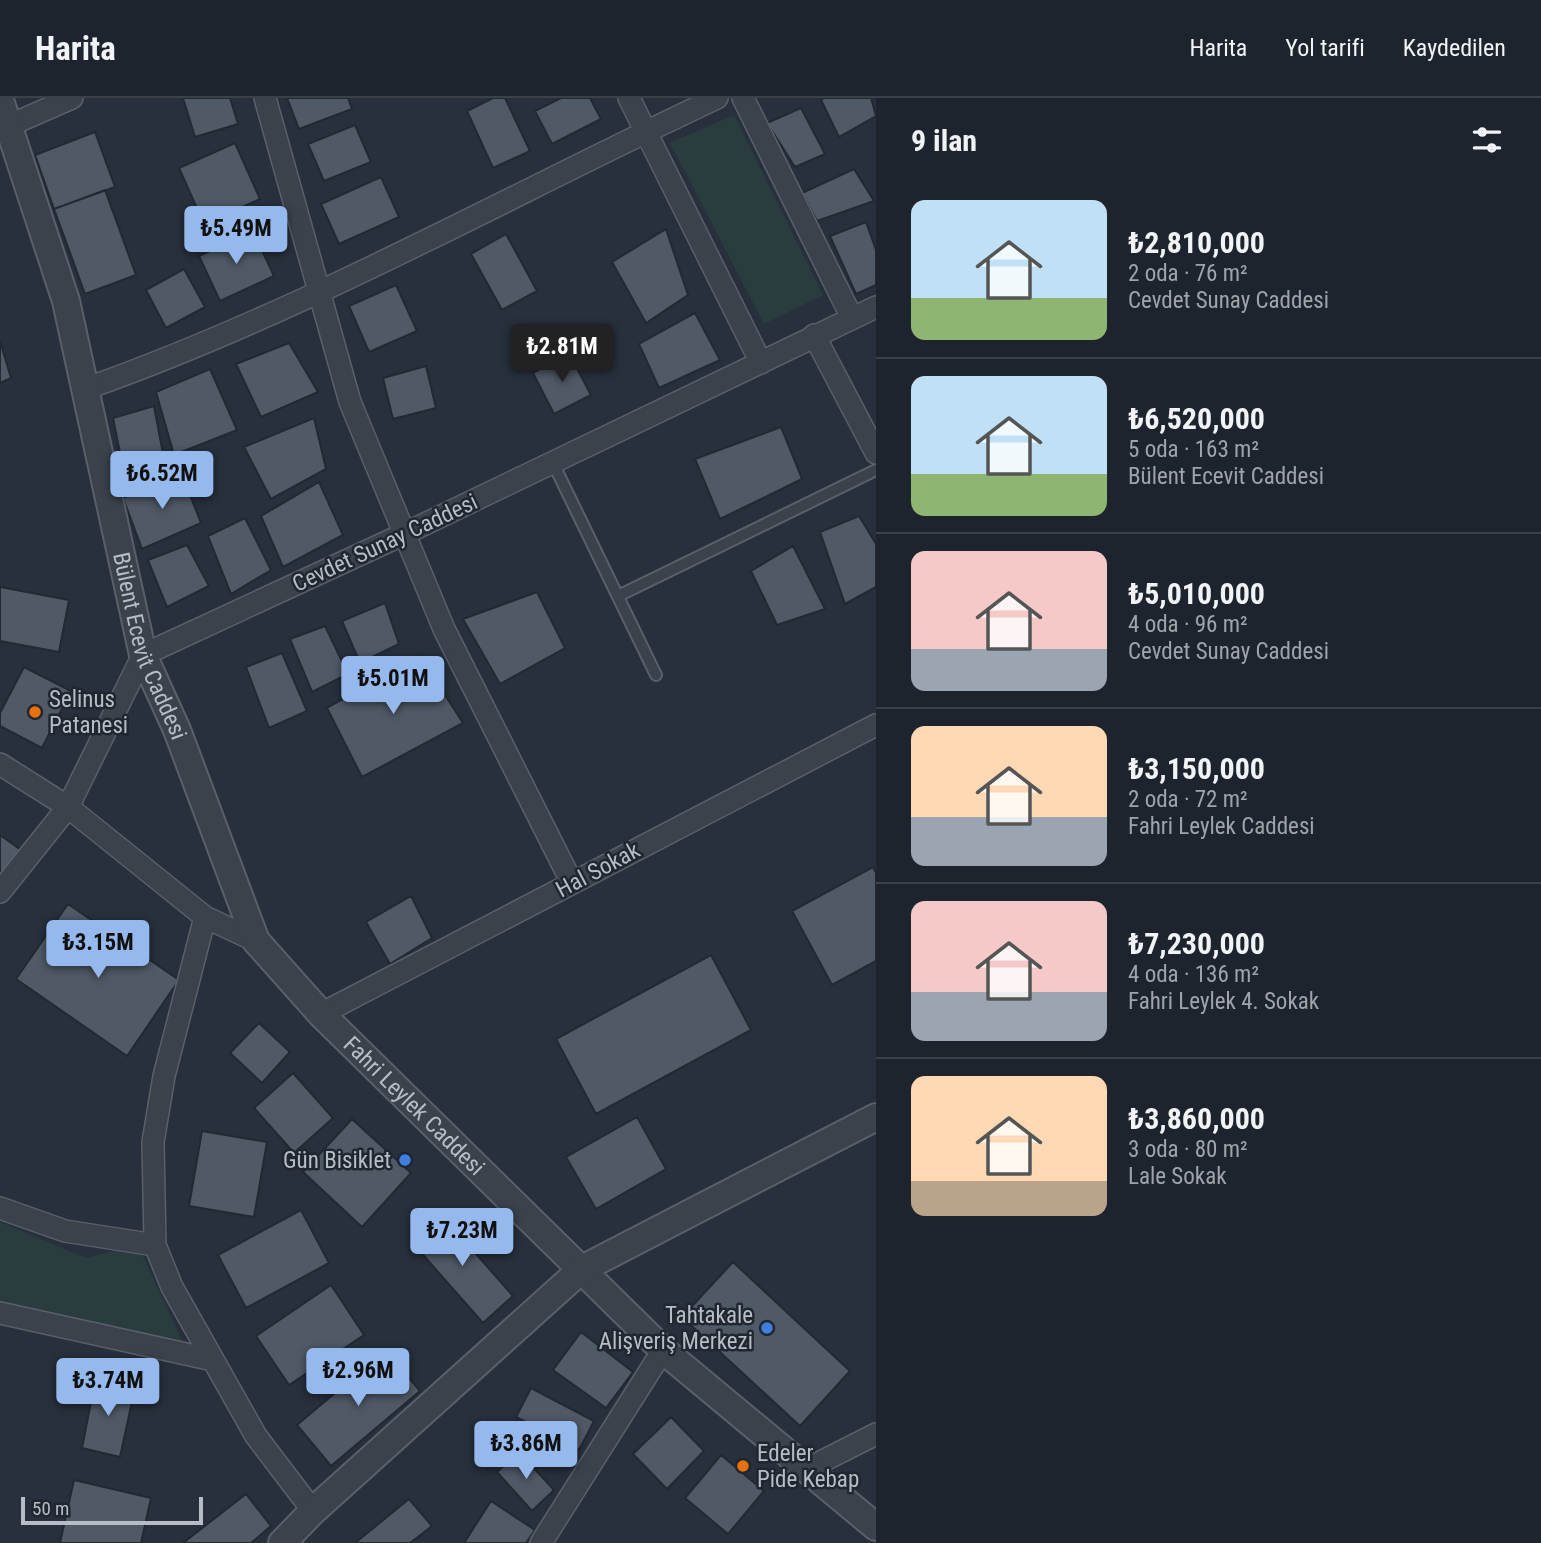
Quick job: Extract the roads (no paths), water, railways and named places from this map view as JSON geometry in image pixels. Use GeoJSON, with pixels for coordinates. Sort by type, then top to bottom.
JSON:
{"type":"FeatureCollection","features":[{"type":"Feature","properties":{"kind":"street"},"geometry":{"type":"LineString","coordinates":[[8,126],[72,98]]}},
{"type":"Feature","properties":{"kind":"street"},"geometry":{"type":"LineString","coordinates":[[265,98],[350,402],[444,629],[572,883]]}},
{"type":"Feature","properties":{"kind":"street"},"geometry":{"type":"LineString","coordinates":[[629,98],[761,363]]}},
{"type":"Feature","properties":{"kind":"street"},"geometry":{"type":"LineString","coordinates":[[85,390],[156,365],[317,291],[717,98]]}},
{"type":"Feature","properties":{"kind":"street"},"geometry":{"type":"LineString","coordinates":[[743,98],[852,318]]}},
{"type":"Feature","properties":{"kind":"street","name":"Bülent Ecevit Caddesi"},"geometry":{"type":"LineString","coordinates":[[0,100],[66,301],[143,655],[177,730],[256,941]]}},
{"type":"Feature","properties":{"kind":"street","name":"Cevdet Sunay Caddesi"},"geometry":{"type":"LineString","coordinates":[[143,655],[553,464],[876,307]]}},
{"type":"Feature","properties":{"kind":"street"},"geometry":{"type":"LineString","coordinates":[[814,335],[876,453]]}},
{"type":"Feature","properties":{"kind":"street"},"geometry":{"type":"LineString","coordinates":[[0,892],[68,807],[143,655]]}},
{"type":"Feature","properties":{"kind":"street","name":"Hal Sokak"},"geometry":{"type":"LineString","coordinates":[[321,1014],[876,725]]}},
{"type":"Feature","properties":{"kind":"street","name":"Fahri Leylek Caddesi"},"geometry":{"type":"LineString","coordinates":[[0,764],[68,807],[205,917],[256,941],[321,1014],[663,1350],[876,1527]]}},
{"type":"Feature","properties":{"kind":"street"},"geometry":{"type":"LineString","coordinates":[[205,917],[164,1076],[153,1142],[155,1245],[172,1287],[256,1436],[313,1511]]}},
{"type":"Feature","properties":{"kind":"street"},"geometry":{"type":"LineString","coordinates":[[282,1543],[313,1511],[582,1269],[876,1117]]}},
{"type":"Feature","properties":{"kind":"street"},"geometry":{"type":"LineString","coordinates":[[0,1208],[65,1231],[155,1245]]}},
{"type":"Feature","properties":{"kind":"street"},"geometry":{"type":"LineString","coordinates":[[0,1313],[213,1360]]}},
{"type":"Feature","properties":{"kind":"street"},"geometry":{"type":"LineString","coordinates":[[541,1543],[663,1350]]}},
{"type":"Feature","properties":{"kind":"street"},"geometry":{"type":"LineString","coordinates":[[807,1469],[876,1434]]}},
{"type":"Feature","properties":{"kind":"lane"},"geometry":{"type":"LineString","coordinates":[[553,464],[656,675]]}},
{"type":"Feature","properties":{"kind":"lane"},"geometry":{"type":"LineString","coordinates":[[618,596],[876,470]]}},
{"type":"Feature","properties":{"kind":"place","name":"Selinus Patanesi"},"geometry":{"type":"Point","coordinates":[35,712]}},
{"type":"Feature","properties":{"kind":"place","name":"Gün Bisiklet"},"geometry":{"type":"Point","coordinates":[405,1160]}},
{"type":"Feature","properties":{"kind":"place","name":"Tahtakale Alişveriş Merkezi"},"geometry":{"type":"Point","coordinates":[767,1328]}},
{"type":"Feature","properties":{"kind":"place","name":"Edeler Pide Kebap"},"geometry":{"type":"Point","coordinates":[743,1466]}}]}
